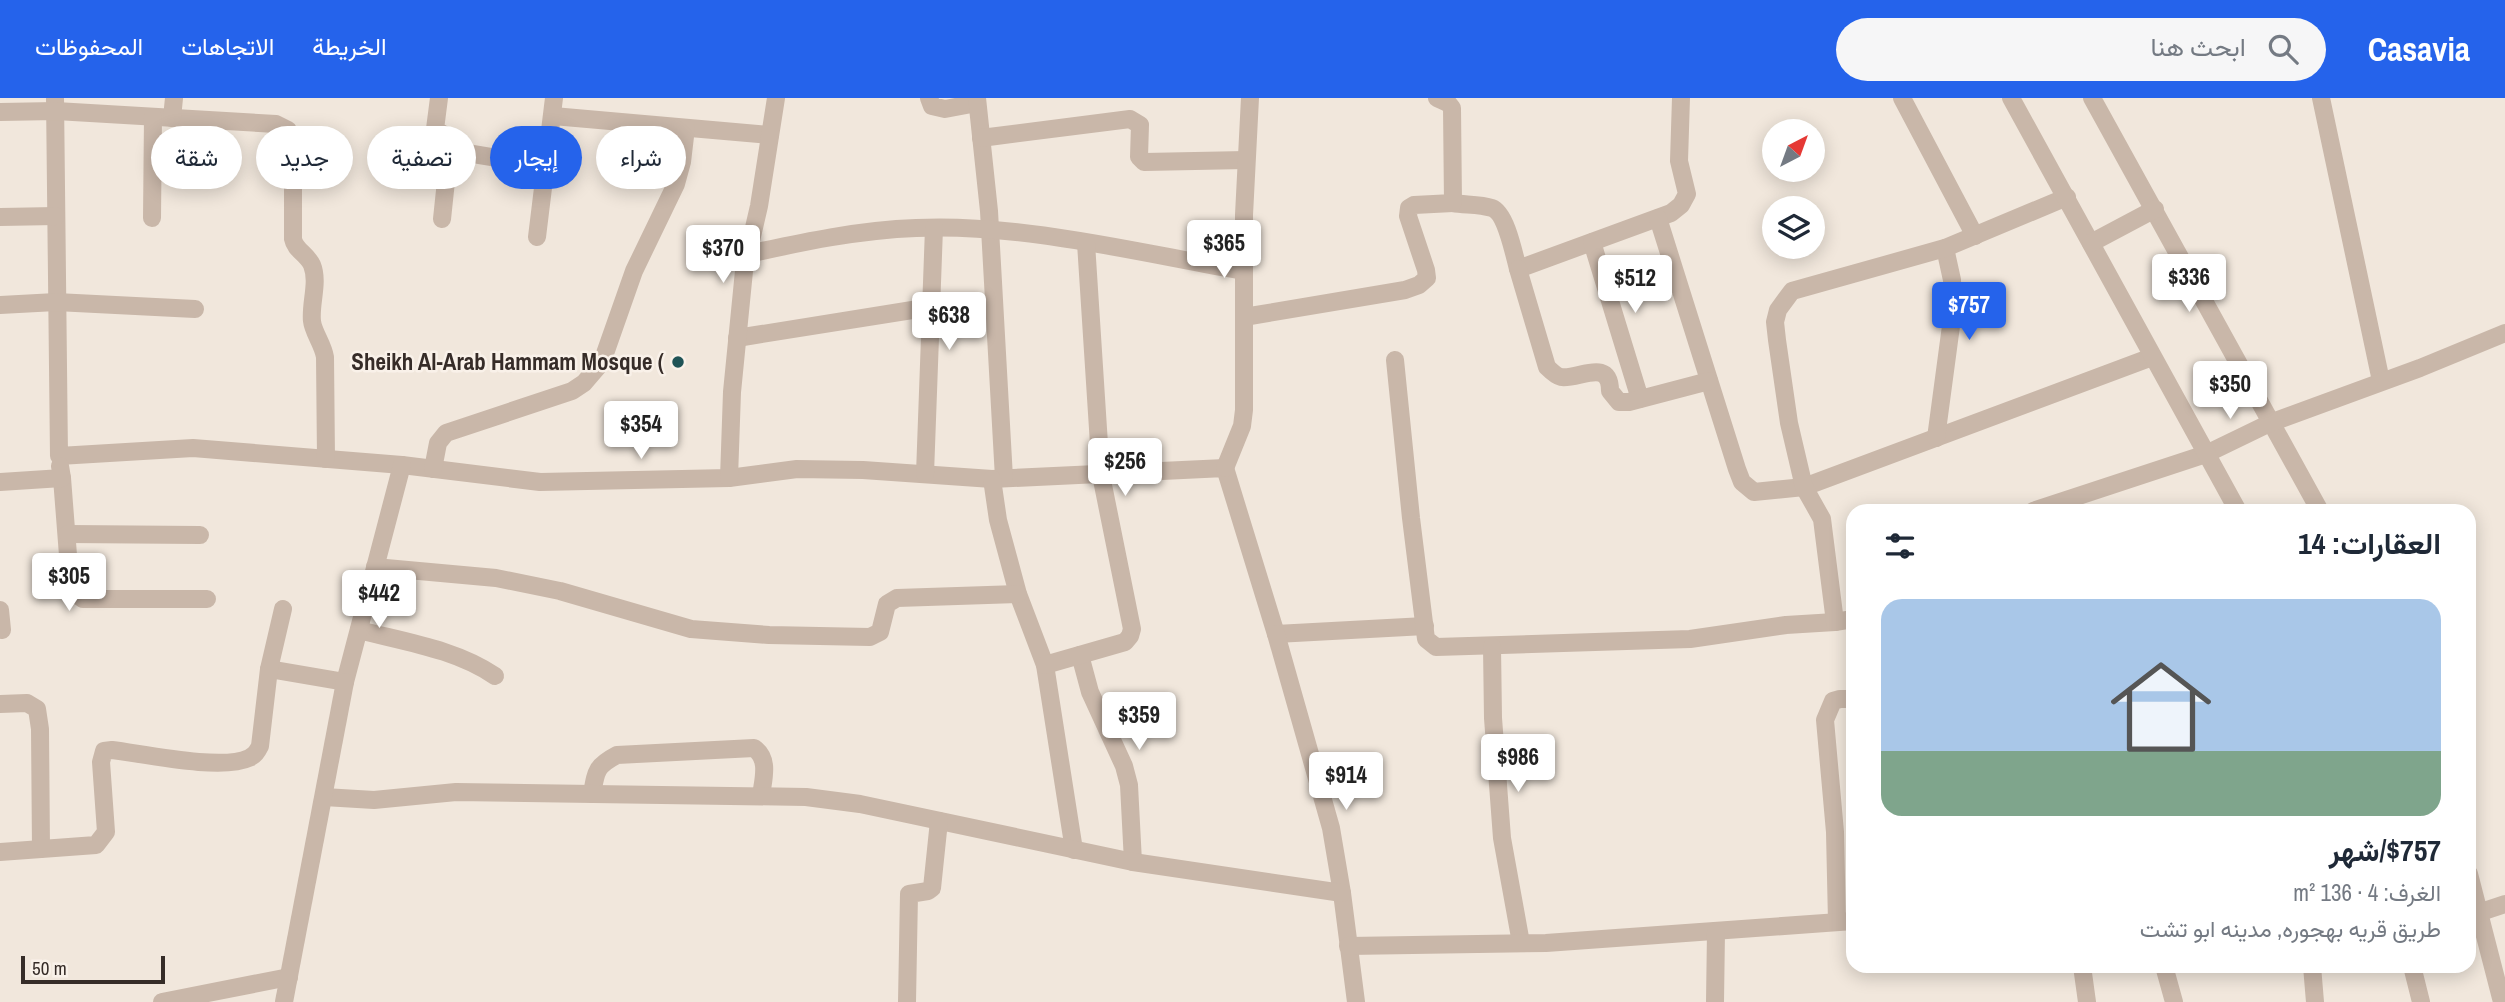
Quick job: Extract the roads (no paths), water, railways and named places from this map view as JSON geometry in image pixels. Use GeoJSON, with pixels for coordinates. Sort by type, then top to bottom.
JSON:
{"type":"FeatureCollection","features":[{"type":"Feature","properties":{"kind":"street"},"geometry":{"type":"LineString","coordinates":[[172,118],[174,98]]}},
{"type":"Feature","properties":{"kind":"street"},"geometry":{"type":"LineString","coordinates":[[435,126],[439,98]]}},
{"type":"Feature","properties":{"kind":"street"},"geometry":{"type":"LineString","coordinates":[[729,478],[737,338],[748,254],[759,206],[776,98]]}},
{"type":"Feature","properties":{"kind":"street"},"geometry":{"type":"LineString","coordinates":[[929,98],[932,106],[938,109],[977,100],[990,230],[998,520],[1018,594],[1045,666],[1074,850]]}},
{"type":"Feature","properties":{"kind":"street"},"geometry":{"type":"LineString","coordinates":[[1250,98],[1246,160],[1242,426],[1225,468],[1331,828],[1356,1002]]}},
{"type":"Feature","properties":{"kind":"street"},"geometry":{"type":"LineString","coordinates":[[1437,98],[1452,108],[1453,203]]}},
{"type":"Feature","properties":{"kind":"street"},"geometry":{"type":"LineString","coordinates":[[1518,268],[1671,213],[1681,205],[1687,194],[1678,161],[1681,98]]}},
{"type":"Feature","properties":{"kind":"street"},"geometry":{"type":"LineString","coordinates":[[1902,98],[1975,236]]}},
{"type":"Feature","properties":{"kind":"street"},"geometry":{"type":"LineString","coordinates":[[2011,98],[2234,504]]}},
{"type":"Feature","properties":{"kind":"street"},"geometry":{"type":"LineString","coordinates":[[2092,98],[2316,504]]}},
{"type":"Feature","properties":{"kind":"street"},"geometry":{"type":"LineString","coordinates":[[2321,98],[2381,381]]}},
{"type":"Feature","properties":{"kind":"street"},"geometry":{"type":"LineString","coordinates":[[0,111],[55,105],[153,117],[276,124],[288,130],[293,144],[293,239],[294,244],[312,264],[312,321],[325,357],[326,459]]}},
{"type":"Feature","properties":{"kind":"street"},"geometry":{"type":"LineString","coordinates":[[55,105],[59,456],[71,588],[83,599],[207,599]]}},
{"type":"Feature","properties":{"kind":"street"},"geometry":{"type":"LineString","coordinates":[[552,126],[554,107],[673,126]]}},
{"type":"Feature","properties":{"kind":"street"},"geometry":{"type":"LineString","coordinates":[[152,218],[153,117]]}},
{"type":"Feature","properties":{"kind":"street"},"geometry":{"type":"LineString","coordinates":[[981,138],[1130,119],[1140,125],[1139,157],[1144,162],[1246,160]]}},
{"type":"Feature","properties":{"kind":"street"},"geometry":{"type":"LineString","coordinates":[[686,128],[770,135]]}},
{"type":"Feature","properties":{"kind":"street"},"geometry":{"type":"LineString","coordinates":[[442,219],[445,189]]}},
{"type":"Feature","properties":{"kind":"street"},"geometry":{"type":"LineString","coordinates":[[537,237],[544,189]]}},
{"type":"Feature","properties":{"kind":"street"},"geometry":{"type":"LineString","coordinates":[[433,469],[438,443],[446,433],[572,391],[584,383],[602,362],[634,271],[674,189]]}},
{"type":"Feature","properties":{"kind":"street"},"geometry":{"type":"LineString","coordinates":[[1395,360],[1426,639],[1436,647],[1689,639],[1786,625],[1844,621],[1822,519],[1804,488],[1789,423],[1776,331],[1778,310],[1792,291],[1945,247],[2067,197]]}},
{"type":"Feature","properties":{"kind":"street"},"geometry":{"type":"LineString","coordinates":[[1244,317],[1405,290],[1419,285],[1427,278],[1426,270],[1408,216],[1409,208],[1414,205],[1453,203],[1489,207],[1499,212],[1504,222],[1547,367],[1562,377],[1598,371],[1604,374],[1610,383],[1610,391],[1619,402],[1709,381]]}},
{"type":"Feature","properties":{"kind":"street"},"geometry":{"type":"LineString","coordinates":[[2091,243],[2155,209]]}},
{"type":"Feature","properties":{"kind":"street"},"geometry":{"type":"LineString","coordinates":[[0,217],[56,216]]}},
{"type":"Feature","properties":{"kind":"street"},"geometry":{"type":"LineString","coordinates":[[1658,218],[1737,469],[1748,490],[1760,492],[1804,488],[2152,357]]}},
{"type":"Feature","properties":{"kind":"street"},"geometry":{"type":"LineString","coordinates":[[748,254],[823,237],[934,228],[990,230],[1086,243],[1244,271]]}},
{"type":"Feature","properties":{"kind":"street"},"geometry":{"type":"LineString","coordinates":[[925,474],[934,228]]}},
{"type":"Feature","properties":{"kind":"street"},"geometry":{"type":"LineString","coordinates":[[1592,242],[1640,399]]}},
{"type":"Feature","properties":{"kind":"street"},"geometry":{"type":"LineString","coordinates":[[1045,666],[1125,642],[1132,629],[1101,475],[1086,243]]}},
{"type":"Feature","properties":{"kind":"street"},"geometry":{"type":"LineString","coordinates":[[1936,438],[1952,311],[1952,280],[1945,247]]}},
{"type":"Feature","properties":{"kind":"street"},"geometry":{"type":"LineString","coordinates":[[0,305],[56,302],[195,309]]}},
{"type":"Feature","properties":{"kind":"street"},"geometry":{"type":"LineString","coordinates":[[737,338],[931,307]]}},
{"type":"Feature","properties":{"kind":"street"},"geometry":{"type":"LineString","coordinates":[[2054,504],[2206,454],[2270,423],[2505,333]]}},
{"type":"Feature","properties":{"kind":"street"},"geometry":{"type":"LineString","coordinates":[[59,456],[194,449],[402,465],[540,482],[729,478],[797,469],[998,478],[1225,468]]}},
{"type":"Feature","properties":{"kind":"street"},"geometry":{"type":"LineString","coordinates":[[284,1002],[345,682],[402,465]]}},
{"type":"Feature","properties":{"kind":"street"},"geometry":{"type":"LineString","coordinates":[[0,482],[62,478]]}},
{"type":"Feature","properties":{"kind":"street"},"geometry":{"type":"LineString","coordinates":[[68,534],[200,535]]}},
{"type":"Feature","properties":{"kind":"street"},"geometry":{"type":"LineString","coordinates":[[375,567],[496,578],[560,591],[691,629],[769,635],[870,637],[880,632],[887,604],[897,598],[1018,594]]}},
{"type":"Feature","properties":{"kind":"street"},"geometry":{"type":"LineString","coordinates":[[0,610],[2,630]]}},
{"type":"Feature","properties":{"kind":"street"},"geometry":{"type":"LineString","coordinates":[[0,852],[96,845],[106,832],[101,762],[104,751],[213,762],[246,760],[253,756],[260,746],[269,669],[283,610]]}},
{"type":"Feature","properties":{"kind":"street"},"geometry":{"type":"LineString","coordinates":[[1276,634],[1425,626]]}},
{"type":"Feature","properties":{"kind":"street"},"geometry":{"type":"LineString","coordinates":[[359,630],[456,655],[476,662],[495,676]]}},
{"type":"Feature","properties":{"kind":"street"},"geometry":{"type":"LineString","coordinates":[[1492,646],[1493,718],[1502,838],[1521,943]]}},
{"type":"Feature","properties":{"kind":"street"},"geometry":{"type":"LineString","coordinates":[[1080,655],[1090,692],[1124,766],[1129,785],[1133,862]]}},
{"type":"Feature","properties":{"kind":"street"},"geometry":{"type":"LineString","coordinates":[[269,669],[345,682]]}},
{"type":"Feature","properties":{"kind":"street"},"geometry":{"type":"LineString","coordinates":[[1348,946],[1521,943],[1845,922],[1825,720],[1833,701],[1846,699]]}},
{"type":"Feature","properties":{"kind":"street"},"geometry":{"type":"LineString","coordinates":[[0,704],[27,703],[37,709],[40,729],[41,849]]}},
{"type":"Feature","properties":{"kind":"street"},"geometry":{"type":"LineString","coordinates":[[592,794],[596,772],[604,762],[618,755],[754,748],[760,752],[764,762],[761,796]]}},
{"type":"Feature","properties":{"kind":"street"},"geometry":{"type":"LineString","coordinates":[[324,797],[374,800],[456,792],[806,797],[860,804],[1133,862],[1342,893]]}},
{"type":"Feature","properties":{"kind":"street"},"geometry":{"type":"LineString","coordinates":[[907,1002],[908,897],[910,892],[928,891],[932,888],[939,821]]}},
{"type":"Feature","properties":{"kind":"street"},"geometry":{"type":"LineString","coordinates":[[2476,914],[2505,904]]}},
{"type":"Feature","properties":{"kind":"street"},"geometry":{"type":"LineString","coordinates":[[2476,917],[2502,1002]]}},
{"type":"Feature","properties":{"kind":"street"},"geometry":{"type":"LineString","coordinates":[[1715,1002],[1716,931]]}},
{"type":"Feature","properties":{"kind":"street"},"geometry":{"type":"LineString","coordinates":[[2083,973],[2087,1002]]}},
{"type":"Feature","properties":{"kind":"street"},"geometry":{"type":"LineString","coordinates":[[2166,973],[2174,1002]]}},
{"type":"Feature","properties":{"kind":"street"},"geometry":{"type":"LineString","coordinates":[[2313,973],[2315,1002]]}},
{"type":"Feature","properties":{"kind":"street"},"geometry":{"type":"LineString","coordinates":[[2414,973],[2421,1002]]}},
{"type":"Feature","properties":{"kind":"street"},"geometry":{"type":"LineString","coordinates":[[162,1002],[289,977]]}},
{"type":"Feature","properties":{"kind":"place","name":"Sheikh Al-Arab Hammam Mosque ("},"geometry":{"type":"Point","coordinates":[678,362]}}]}
